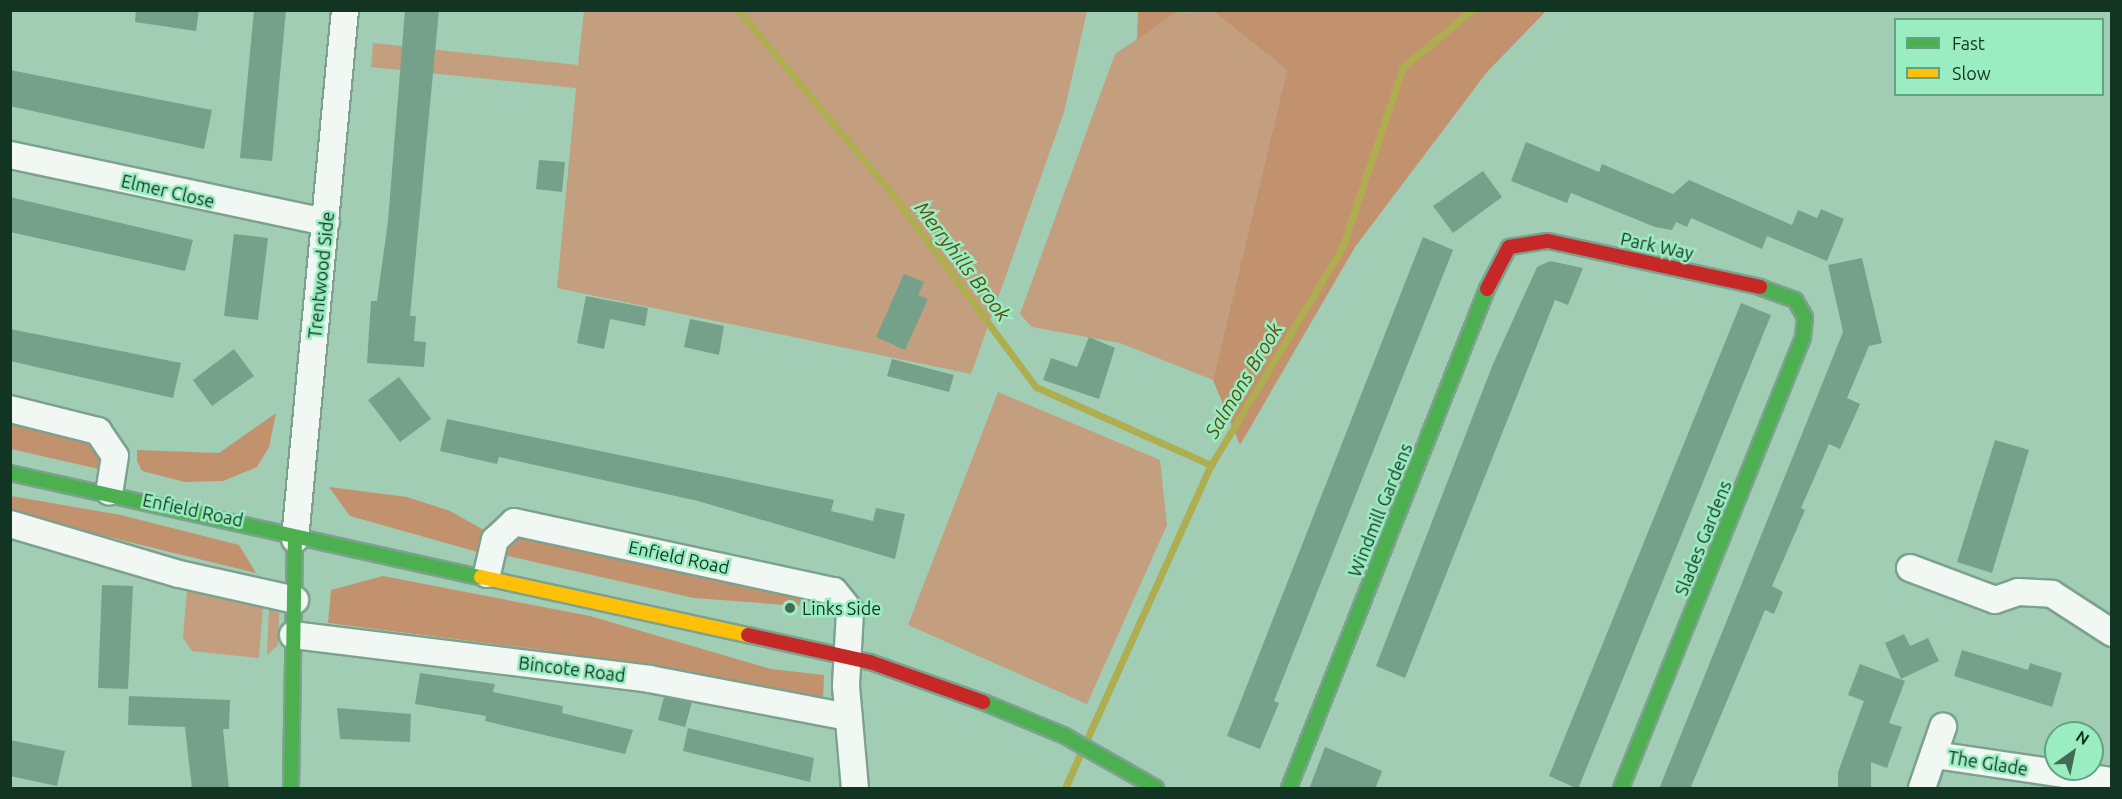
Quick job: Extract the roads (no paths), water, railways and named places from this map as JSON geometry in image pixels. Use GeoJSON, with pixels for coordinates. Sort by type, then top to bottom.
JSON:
{"type":"FeatureCollection","features":[{"type":"Feature","properties":{"kind":"street","name":"Trentwood Side"},"geometry":{"type":"LineString","coordinates":[[295,539],[345,10]]}},
{"type":"Feature","properties":{"kind":"street","name":"Elmer Close"},"geometry":{"type":"LineString","coordinates":[[10,155],[326,222]]}},
{"type":"Feature","properties":{"kind":"street","name":"Park Way"},"geometry":{"type":"LineString","coordinates":[[1509,247],[1548,241],[1780,292],[1795,300]]}},
{"type":"Feature","properties":{"kind":"street","name":"Windmill Gardens"},"geometry":{"type":"LineString","coordinates":[[1289,789],[1496,266],[1509,247]]}},
{"type":"Feature","properties":{"kind":"street","name":"Slades Gardens"},"geometry":{"type":"LineString","coordinates":[[1622,789],[1803,337],[1805,317],[1795,300]]}},
{"type":"Feature","properties":{"kind":"street"},"geometry":{"type":"LineString","coordinates":[[10,409],[98,431],[115,456],[109,492]]}},
{"type":"Feature","properties":{"kind":"street","name":"Enfield Road"},"geometry":{"type":"LineString","coordinates":[[10,473],[246,521],[295,539],[487,574],[846,656],[943,685],[1065,736],[1156,789]]}},
{"type":"Feature","properties":{"kind":"street","name":"Enfield Road"},"geometry":{"type":"LineString","coordinates":[[487,574],[495,540],[514,522],[834,591],[850,611],[846,656]]}},
{"type":"Feature","properties":{"kind":"street"},"geometry":{"type":"LineString","coordinates":[[10,524],[178,574],[295,600]]}},
{"type":"Feature","properties":{"kind":"street"},"geometry":{"type":"LineString","coordinates":[[291,789],[295,539]]}},
{"type":"Feature","properties":{"kind":"street"},"geometry":{"type":"LineString","coordinates":[[1910,568],[1995,600],[2018,592],[2052,594],[2112,633]]}},
{"type":"Feature","properties":{"kind":"street","name":"Bincote Road"},"geometry":{"type":"LineString","coordinates":[[294,635],[649,679],[848,717]]}},
{"type":"Feature","properties":{"kind":"street"},"geometry":{"type":"LineString","coordinates":[[846,656],[848,717],[855,789]]}},
{"type":"Feature","properties":{"kind":"street","name":"The Glade"},"geometry":{"type":"LineString","coordinates":[[1922,789],[1935,755],[1942,727]]}},
{"type":"Feature","properties":{"kind":"street","name":"The Glade"},"geometry":{"type":"LineString","coordinates":[[1935,755],[2112,781]]}},
{"type":"Feature","properties":{"kind":"waterway","name":"Merryhills Brook"},"geometry":{"type":"LineString","coordinates":[[738,10],[889,190],[1036,387],[1211,465]]}},
{"type":"Feature","properties":{"kind":"waterway","name":"Salmons Brook"},"geometry":{"type":"LineString","coordinates":[[1087,739],[1211,465],[1342,248],[1403,67],[1472,10]]}},
{"type":"Feature","properties":{"kind":"waterway","name":"Salmons Brook"},"geometry":{"type":"LineString","coordinates":[[1065,788],[1080,754]]}},
{"type":"Feature","properties":{"kind":"place","name":"Links Side"},"geometry":{"type":"Point","coordinates":[790,608]}}]}
